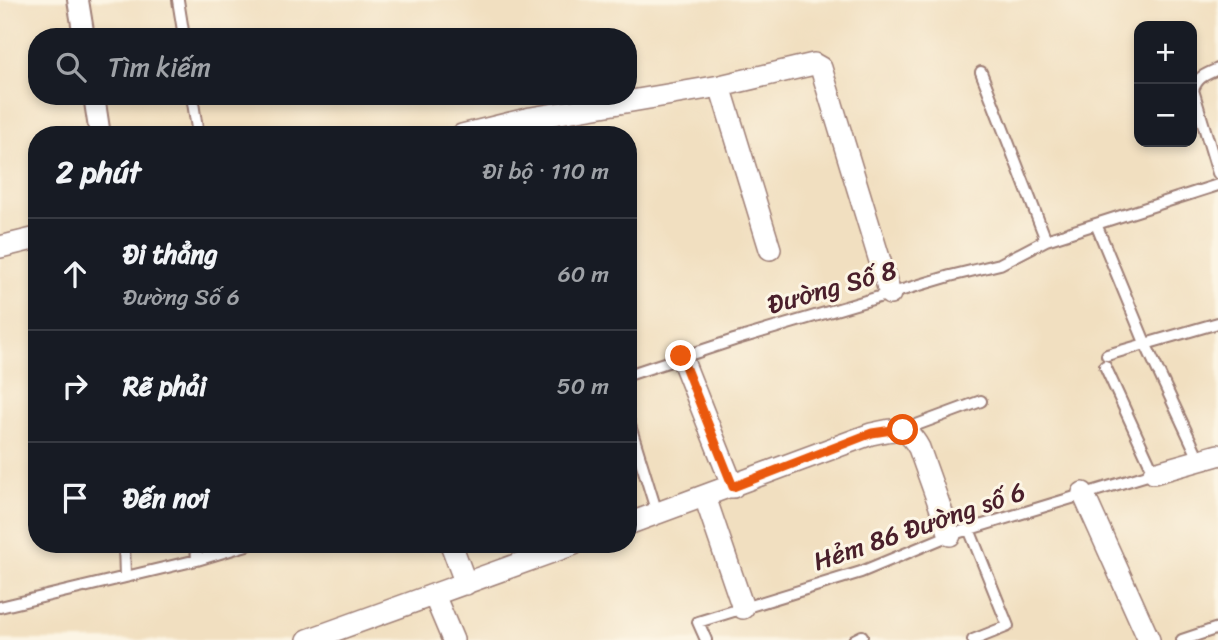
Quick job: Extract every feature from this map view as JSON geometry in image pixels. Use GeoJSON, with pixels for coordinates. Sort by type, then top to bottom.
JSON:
{"type":"FeatureCollection","features":[{"type":"Feature","properties":{"kind":"street"},"geometry":{"type":"LineString","coordinates":[[637,104],[814,64],[821,68],[890,294]]}},
{"type":"Feature","properties":{"kind":"street"},"geometry":{"type":"LineString","coordinates":[[720,86],[770,249]]}},
{"type":"Feature","properties":{"kind":"street"},"geometry":{"type":"LineString","coordinates":[[534,126],[632,105]]}},
{"type":"Feature","properties":{"kind":"street"},"geometry":{"type":"LineString","coordinates":[[0,247],[28,240]]}},
{"type":"Feature","properties":{"kind":"street"},"geometry":{"type":"LineString","coordinates":[[681,356],[733,487]]}},
{"type":"Feature","properties":{"kind":"street"},"geometry":{"type":"LineString","coordinates":[[637,521],[872,433],[903,430],[913,436],[960,532]]}},
{"type":"Feature","properties":{"kind":"street"},"geometry":{"type":"LineString","coordinates":[[1154,473],[1209,458]]}},
{"type":"Feature","properties":{"kind":"street"},"geometry":{"type":"LineString","coordinates":[[1083,494],[1149,640]]}},
{"type":"Feature","properties":{"kind":"street"},"geometry":{"type":"LineString","coordinates":[[705,497],[743,608]]}},
{"type":"Feature","properties":{"kind":"street"},"geometry":{"type":"LineString","coordinates":[[454,553],[466,584]]}},
{"type":"Feature","properties":{"kind":"street"},"geometry":{"type":"LineString","coordinates":[[308,640],[550,553]]}},
{"type":"Feature","properties":{"kind":"street"},"geometry":{"type":"LineString","coordinates":[[434,595],[453,640]]}},
{"type":"Feature","properties":{"kind":"lane"},"geometry":{"type":"LineString","coordinates":[[73,0],[78,28]]}},
{"type":"Feature","properties":{"kind":"lane"},"geometry":{"type":"LineString","coordinates":[[83,0],[88,28]]}},
{"type":"Feature","properties":{"kind":"lane"},"geometry":{"type":"LineString","coordinates":[[178,0],[183,28]]}},
{"type":"Feature","properties":{"kind":"lane"},"geometry":{"type":"LineString","coordinates":[[1218,69],[1203,75],[1193,90],[1218,173]]}},
{"type":"Feature","properties":{"kind":"lane"},"geometry":{"type":"LineString","coordinates":[[981,72],[1046,240]]}},
{"type":"Feature","properties":{"kind":"lane"},"geometry":{"type":"LineString","coordinates":[[90,105],[94,126]]}},
{"type":"Feature","properties":{"kind":"lane"},"geometry":{"type":"LineString","coordinates":[[100,105],[104,126]]}},
{"type":"Feature","properties":{"kind":"lane"},"geometry":{"type":"LineString","coordinates":[[193,105],[197,126]]}},
{"type":"Feature","properties":{"kind":"lane","name":"Đường Số 8"},"geometry":{"type":"LineString","coordinates":[[637,372],[681,356],[1000,264],[1046,240],[1218,185]]}},
{"type":"Feature","properties":{"kind":"lane"},"geometry":{"type":"LineString","coordinates":[[1096,224],[1146,345],[1209,458]]}},
{"type":"Feature","properties":{"kind":"lane"},"geometry":{"type":"LineString","coordinates":[[1154,473],[1106,360],[1218,323]]}},
{"type":"Feature","properties":{"kind":"lane"},"geometry":{"type":"LineString","coordinates":[[903,430],[981,401]]}},
{"type":"Feature","properties":{"kind":"lane"},"geometry":{"type":"LineString","coordinates":[[637,448],[657,513]]}},
{"type":"Feature","properties":{"kind":"lane","name":"Hẻm 86 Đường số 6"},"geometry":{"type":"LineString","coordinates":[[706,640],[698,622],[862,572],[960,532],[1154,473]]}},
{"type":"Feature","properties":{"kind":"lane"},"geometry":{"type":"LineString","coordinates":[[960,532],[1008,626],[973,640]]}},
{"type":"Feature","properties":{"kind":"lane"},"geometry":{"type":"LineString","coordinates":[[124,553],[125,577]]}},
{"type":"Feature","properties":{"kind":"lane"},"geometry":{"type":"LineString","coordinates":[[197,553],[197,560]]}},
{"type":"Feature","properties":{"kind":"lane"},"geometry":{"type":"LineString","coordinates":[[0,607],[220,553]]}},
{"type":"Feature","properties":{"kind":"lane"},"geometry":{"type":"LineString","coordinates":[[1182,640],[1218,628]]}},
{"type":"Feature","properties":{"kind":"route"},"geometry":{"type":"LineString","coordinates":[[681,356],[733,487],[872,433],[903,430]]}}]}
